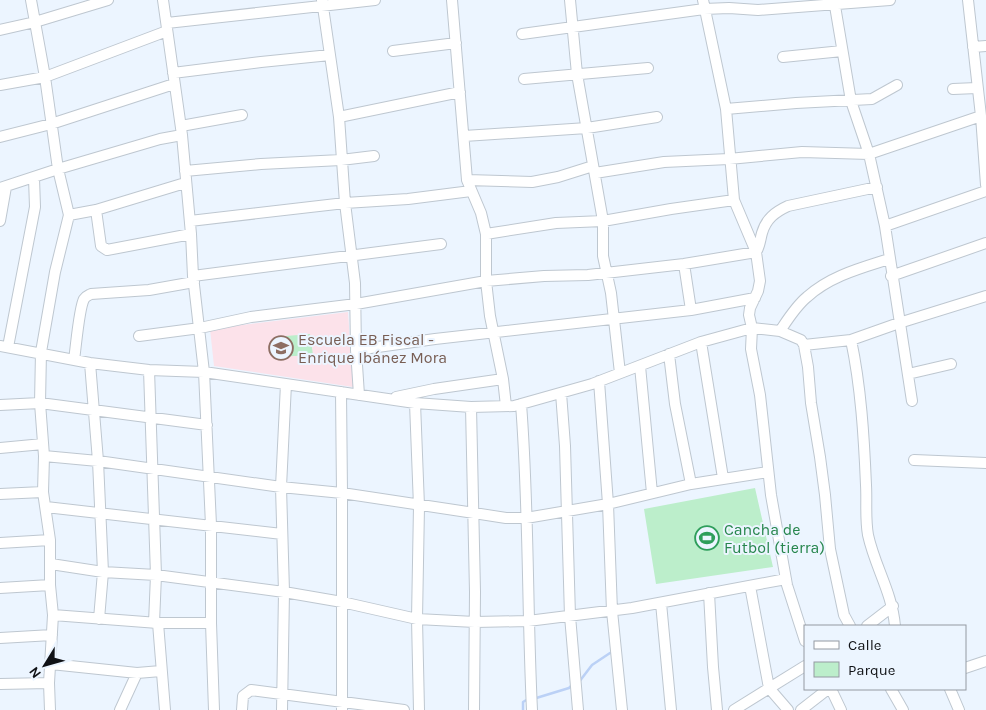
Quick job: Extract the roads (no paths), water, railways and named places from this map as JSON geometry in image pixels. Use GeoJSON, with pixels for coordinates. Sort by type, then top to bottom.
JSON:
{"type":"FeatureCollection","features":[{"type":"Feature","properties":{"kind":"street"},"geometry":{"type":"LineString","coordinates":[[31,0],[45,77],[58,169],[69,215],[55,272],[41,352],[40,403],[44,456],[43,492],[50,540],[50,584],[53,614],[49,683],[50,710]]}},
{"type":"Feature","properties":{"kind":"street"},"geometry":{"type":"LineString","coordinates":[[0,30],[35,22],[108,0]]}},
{"type":"Feature","properties":{"kind":"street"},"geometry":{"type":"LineString","coordinates":[[162,0],[181,131],[190,221],[193,279],[204,372],[211,525],[211,623],[214,710]]}},
{"type":"Feature","properties":{"kind":"street"},"geometry":{"type":"LineString","coordinates":[[0,85],[45,77],[167,27],[323,3],[375,0]]}},
{"type":"Feature","properties":{"kind":"street"},"geometry":{"type":"LineString","coordinates":[[452,0],[467,180],[486,234],[486,281],[506,406]]}},
{"type":"Feature","properties":{"kind":"street"},"geometry":{"type":"LineString","coordinates":[[570,0],[577,74],[603,221],[605,265],[608,273],[620,373]]}},
{"type":"Feature","properties":{"kind":"street"},"geometry":{"type":"LineString","coordinates":[[522,34],[704,5],[758,10],[834,2],[890,0]]}},
{"type":"Feature","properties":{"kind":"street"},"geometry":{"type":"LineString","coordinates":[[968,0],[985,146],[986,186]]}},
{"type":"Feature","properties":{"kind":"street"},"geometry":{"type":"LineString","coordinates":[[834,2],[851,101],[877,187],[885,226],[912,401]]}},
{"type":"Feature","properties":{"kind":"street"},"geometry":{"type":"LineString","coordinates":[[323,3],[339,117],[345,204],[352,255],[356,304],[356,350],[359,395]]}},
{"type":"Feature","properties":{"kind":"street"},"geometry":{"type":"LineString","coordinates":[[704,5],[726,109],[734,200],[756,252],[760,281],[749,315],[752,328],[752,349],[760,395],[768,472],[786,579],[804,638]]}},
{"type":"Feature","properties":{"kind":"street"},"geometry":{"type":"LineString","coordinates":[[393,51],[456,43]]}},
{"type":"Feature","properties":{"kind":"street"},"geometry":{"type":"LineString","coordinates":[[974,47],[986,46]]}},
{"type":"Feature","properties":{"kind":"street"},"geometry":{"type":"LineString","coordinates":[[783,57],[842,51]]}},
{"type":"Feature","properties":{"kind":"street"},"geometry":{"type":"LineString","coordinates":[[0,136],[51,124],[174,79],[261,62],[330,55]]}},
{"type":"Feature","properties":{"kind":"street"},"geometry":{"type":"LineString","coordinates":[[524,79],[648,68]]}},
{"type":"Feature","properties":{"kind":"street"},"geometry":{"type":"LineString","coordinates":[[726,109],[872,99],[898,85]]}},
{"type":"Feature","properties":{"kind":"street"},"geometry":{"type":"LineString","coordinates":[[953,89],[977,88]]}},
{"type":"Feature","properties":{"kind":"street"},"geometry":{"type":"LineString","coordinates":[[339,117],[460,92]]}},
{"type":"Feature","properties":{"kind":"street"},"geometry":{"type":"LineString","coordinates":[[0,221],[3,187],[181,131],[242,115]]}},
{"type":"Feature","properties":{"kind":"street"},"geometry":{"type":"LineString","coordinates":[[467,180],[532,182],[594,169],[802,152],[868,154],[982,116]]}},
{"type":"Feature","properties":{"kind":"street"},"geometry":{"type":"LineString","coordinates":[[464,136],[587,128],[657,117]]}},
{"type":"Feature","properties":{"kind":"street"},"geometry":{"type":"LineString","coordinates":[[185,171],[374,156]]}},
{"type":"Feature","properties":{"kind":"street"},"geometry":{"type":"LineString","coordinates":[[34,178],[35,207],[4,347],[41,352],[74,360],[148,370],[204,372],[415,403],[471,407],[521,404],[599,381],[701,342],[752,328],[780,331],[801,340],[804,345],[808,367],[810,403],[823,476],[830,549],[844,615],[849,625]]}},
{"type":"Feature","properties":{"kind":"street"},"geometry":{"type":"LineString","coordinates":[[69,215],[96,210],[185,183]]}},
{"type":"Feature","properties":{"kind":"street"},"geometry":{"type":"LineString","coordinates":[[139,336],[200,328],[252,317],[356,304],[486,281],[608,273],[684,264],[756,252],[759,248],[766,223],[771,215],[778,210],[788,206],[877,187]]}},
{"type":"Feature","properties":{"kind":"street"},"geometry":{"type":"LineString","coordinates":[[190,221],[471,191]]}},
{"type":"Feature","properties":{"kind":"street"},"geometry":{"type":"LineString","coordinates":[[885,226],[986,191]]}},
{"type":"Feature","properties":{"kind":"street"},"geometry":{"type":"LineString","coordinates":[[486,234],[563,223],[603,221],[734,200]]}},
{"type":"Feature","properties":{"kind":"street"},"geometry":{"type":"LineString","coordinates":[[96,210],[101,246],[107,250],[191,234]]}},
{"type":"Feature","properties":{"kind":"street"},"geometry":{"type":"LineString","coordinates":[[892,276],[986,243]]}},
{"type":"Feature","properties":{"kind":"street"},"geometry":{"type":"LineString","coordinates":[[74,360],[83,300],[90,294],[149,290],[193,279],[352,255],[441,244]]}},
{"type":"Feature","properties":{"kind":"street"},"geometry":{"type":"LineString","coordinates":[[780,331],[792,312],[807,296],[828,282],[851,271],[889,259]]}},
{"type":"Feature","properties":{"kind":"street"},"geometry":{"type":"LineString","coordinates":[[684,264],[691,310]]}},
{"type":"Feature","properties":{"kind":"street"},"geometry":{"type":"LineString","coordinates":[[804,345],[851,340],[986,296]]}},
{"type":"Feature","properties":{"kind":"street"},"geometry":{"type":"LineString","coordinates":[[356,350],[494,332],[691,310],[755,298]]}},
{"type":"Feature","properties":{"kind":"street"},"geometry":{"type":"LineString","coordinates":[[851,340],[858,372],[868,536],[893,606],[895,625]]}},
{"type":"Feature","properties":{"kind":"street"},"geometry":{"type":"LineString","coordinates":[[701,342],[722,478]]}},
{"type":"Feature","properties":{"kind":"street"},"geometry":{"type":"LineString","coordinates":[[670,354],[675,404],[690,484]]}},
{"type":"Feature","properties":{"kind":"street"},"geometry":{"type":"LineString","coordinates":[[90,362],[98,461],[103,572],[98,618]]}},
{"type":"Feature","properties":{"kind":"street"},"geometry":{"type":"LineString","coordinates":[[908,374],[951,364]]}},
{"type":"Feature","properties":{"kind":"street"},"geometry":{"type":"LineString","coordinates":[[640,366],[652,493]]}},
{"type":"Feature","properties":{"kind":"street"},"geometry":{"type":"LineString","coordinates":[[148,370],[156,575],[156,623],[165,710]]}},
{"type":"Feature","properties":{"kind":"street"},"geometry":{"type":"LineString","coordinates":[[391,398],[434,388],[503,379]]}},
{"type":"Feature","properties":{"kind":"street"},"geometry":{"type":"LineString","coordinates":[[599,381],[608,504],[612,611],[622,710]]}},
{"type":"Feature","properties":{"kind":"street"},"geometry":{"type":"LineString","coordinates":[[282,710],[284,592],[281,487],[286,384]]}},
{"type":"Feature","properties":{"kind":"street"},"geometry":{"type":"LineString","coordinates":[[341,392],[342,706]]}},
{"type":"Feature","properties":{"kind":"street"},"geometry":{"type":"LineString","coordinates":[[561,392],[565,446],[570,616],[578,710]]}},
{"type":"Feature","properties":{"kind":"street"},"geometry":{"type":"LineString","coordinates":[[0,405],[40,403],[207,425]]}},
{"type":"Feature","properties":{"kind":"street"},"geometry":{"type":"LineString","coordinates":[[415,403],[419,506],[417,619],[419,710]]}},
{"type":"Feature","properties":{"kind":"street"},"geometry":{"type":"LineString","coordinates":[[521,404],[525,458],[528,621],[532,710]]}},
{"type":"Feature","properties":{"kind":"street"},"geometry":{"type":"LineString","coordinates":[[471,407],[474,513],[474,710]]}},
{"type":"Feature","properties":{"kind":"street"},"geometry":{"type":"LineString","coordinates":[[0,448],[43,444]]}},
{"type":"Feature","properties":{"kind":"street"},"geometry":{"type":"LineString","coordinates":[[44,456],[98,461],[281,487],[342,493],[506,518],[526,518],[567,512],[690,484],[768,472]]}},
{"type":"Feature","properties":{"kind":"street"},"geometry":{"type":"LineString","coordinates":[[914,460],[986,463]]}},
{"type":"Feature","properties":{"kind":"street"},"geometry":{"type":"LineString","coordinates":[[0,494],[43,492]]}},
{"type":"Feature","properties":{"kind":"street"},"geometry":{"type":"LineString","coordinates":[[46,507],[282,534]]}},
{"type":"Feature","properties":{"kind":"street"},"geometry":{"type":"LineString","coordinates":[[0,543],[50,540]]}},
{"type":"Feature","properties":{"kind":"street"},"geometry":{"type":"LineString","coordinates":[[51,564],[103,572],[156,575],[284,592],[342,602],[417,619],[475,622],[528,621],[612,611],[786,579]]}},
{"type":"Feature","properties":{"kind":"street"},"geometry":{"type":"LineString","coordinates":[[0,588],[50,584]]}},
{"type":"Feature","properties":{"kind":"street"},"geometry":{"type":"LineString","coordinates":[[750,586],[768,688],[788,710]]}},
{"type":"Feature","properties":{"kind":"street"},"geometry":{"type":"LineString","coordinates":[[709,593],[712,667],[717,710]]}},
{"type":"Feature","properties":{"kind":"street"},"geometry":{"type":"LineString","coordinates":[[661,603],[670,710]]}},
{"type":"Feature","properties":{"kind":"street"},"geometry":{"type":"LineString","coordinates":[[868,625],[893,606]]}},
{"type":"Feature","properties":{"kind":"street"},"geometry":{"type":"LineString","coordinates":[[53,614],[156,623],[211,623]]}},
{"type":"Feature","properties":{"kind":"street"},"geometry":{"type":"LineString","coordinates":[[0,638],[52,635]]}},
{"type":"Feature","properties":{"kind":"street"},"geometry":{"type":"LineString","coordinates":[[966,668],[986,661]]}},
{"type":"Feature","properties":{"kind":"street"},"geometry":{"type":"LineString","coordinates":[[51,664],[136,673],[160,671]]}},
{"type":"Feature","properties":{"kind":"street"},"geometry":{"type":"LineString","coordinates":[[734,710],[804,667]]}},
{"type":"Feature","properties":{"kind":"street"},"geometry":{"type":"LineString","coordinates":[[120,710],[136,673]]}},
{"type":"Feature","properties":{"kind":"street"},"geometry":{"type":"LineString","coordinates":[[0,684],[49,683]]}},
{"type":"Feature","properties":{"kind":"street"},"geometry":{"type":"LineString","coordinates":[[242,710],[243,696],[251,690],[342,706],[404,710]]}},
{"type":"Feature","properties":{"kind":"street"},"geometry":{"type":"LineString","coordinates":[[801,710],[829,690]]}},
{"type":"Feature","properties":{"kind":"street"},"geometry":{"type":"LineString","coordinates":[[831,690],[841,710]]}},
{"type":"Feature","properties":{"kind":"street"},"geometry":{"type":"LineString","coordinates":[[892,690],[903,710]]}},
{"type":"Feature","properties":{"kind":"street"},"geometry":{"type":"LineString","coordinates":[[950,690],[959,710]]}},
{"type":"Feature","properties":{"kind":"waterway"},"geometry":{"type":"LineString","coordinates":[[579,682],[592,665],[610,653]]}},
{"type":"Feature","properties":{"kind":"waterway"},"geometry":{"type":"LineString","coordinates":[[533,699],[569,688],[572,685]]}},
{"type":"Feature","properties":{"kind":"waterway"},"geometry":{"type":"LineString","coordinates":[[523,710],[523,702],[528,699]]}},
{"type":"Feature","properties":{"kind":"place","name":"Escuela EB Fiscal - Enrique Ibánez Mora"},"geometry":{"type":"Point","coordinates":[281,348]}},
{"type":"Feature","properties":{"kind":"place","name":"Cancha de Futbol (tierra)"},"geometry":{"type":"Point","coordinates":[707,538]}}]}
